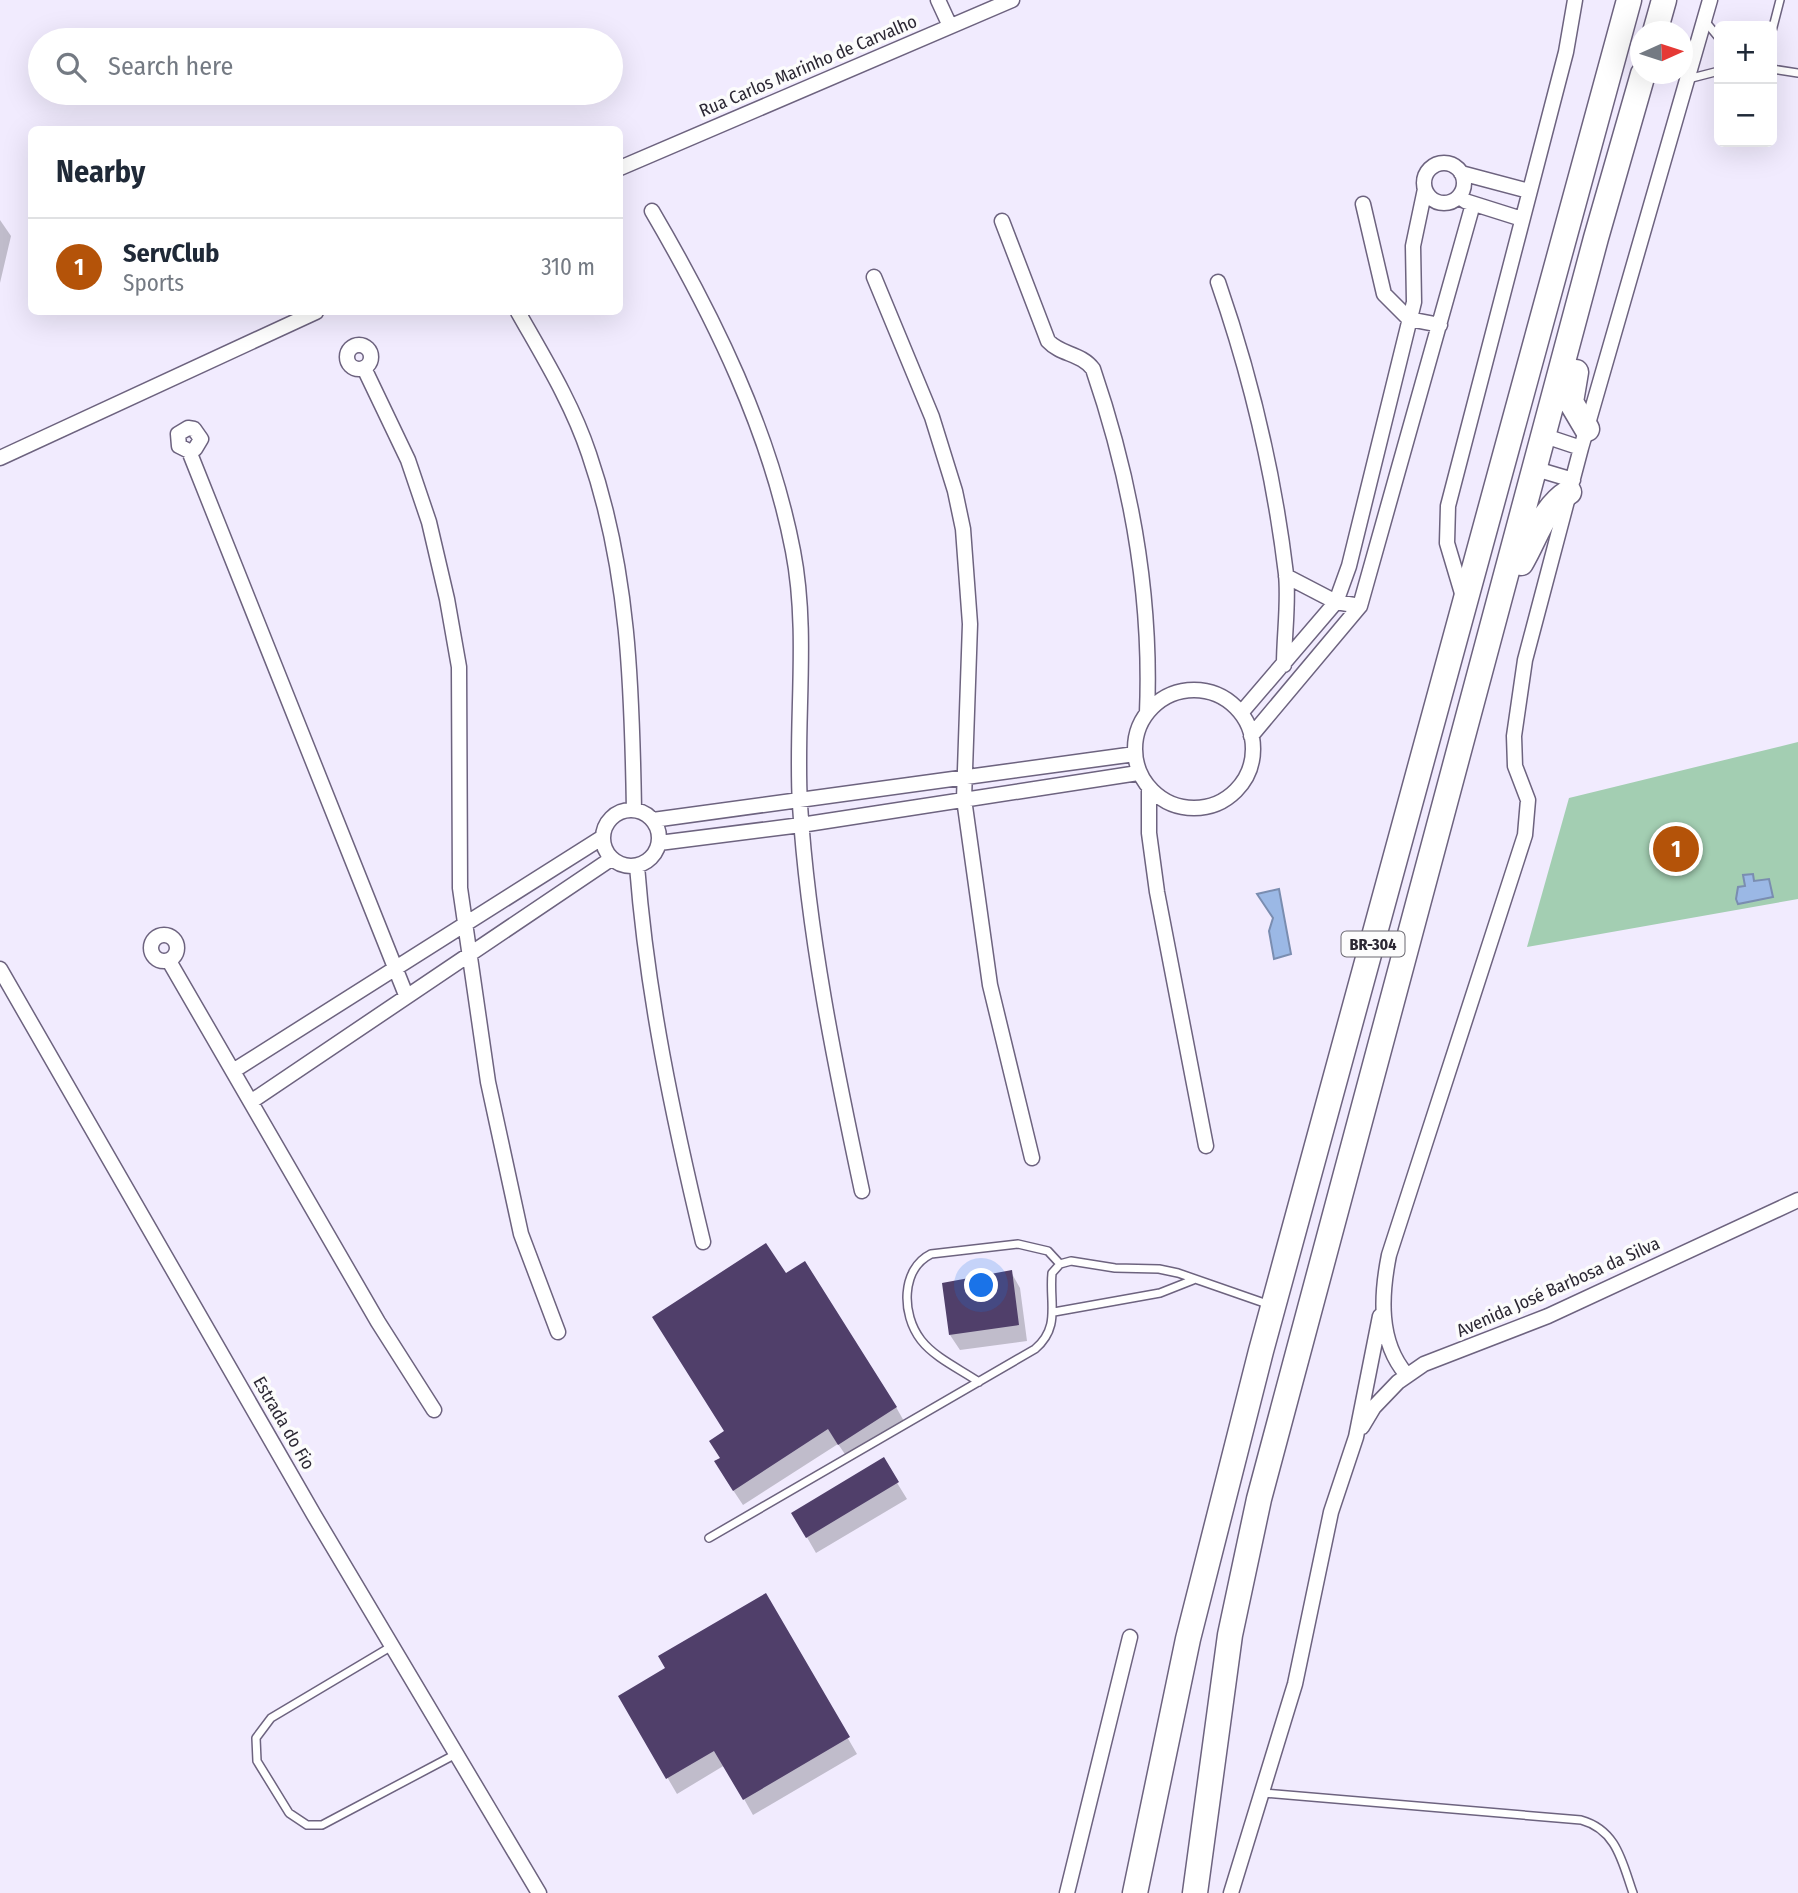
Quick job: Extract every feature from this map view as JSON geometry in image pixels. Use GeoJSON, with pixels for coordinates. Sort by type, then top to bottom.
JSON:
{"type":"FeatureCollection","features":[{"type":"Feature","properties":{"kind":"highway","name":"BR-304"},"geometry":{"type":"LineString","coordinates":[[1135,1893],[1188,1639],[1274,1306],[1629,0]]}},
{"type":"Feature","properties":{"kind":"highway"},"geometry":{"type":"LineString","coordinates":[[1658,21],[1664,0]]}},
{"type":"Feature","properties":{"kind":"highway","name":"BR-304"},"geometry":{"type":"LineString","coordinates":[[1195,1893],[1230,1635],[1259,1499],[1596,238],[1640,84]]}},
{"type":"Feature","properties":{"kind":"highway"},"geometry":{"type":"LineString","coordinates":[[1584,438],[1570,397],[1599,286],[1600,259],[1596,238]]}},
{"type":"Feature","properties":{"kind":"highway"},"geometry":{"type":"LineString","coordinates":[[1505,582],[1518,568],[1553,505],[1571,486]]}},
{"type":"Feature","properties":{"kind":"street"},"geometry":{"type":"LineString","coordinates":[[938,0],[950,26]]}},
{"type":"Feature","properties":{"kind":"street","name":"Rua Carlos Marinho de Carvalho"},"geometry":{"type":"LineString","coordinates":[[623,167],[1012,0]]}},
{"type":"Feature","properties":{"kind":"street"},"geometry":{"type":"LineString","coordinates":[[1466,606],[1447,543],[1448,506],[1566,52],[1574,0]]}},
{"type":"Feature","properties":{"kind":"street"},"geometry":{"type":"LineString","coordinates":[[1693,61],[1710,0]]}},
{"type":"Feature","properties":{"kind":"street"},"geometry":{"type":"LineString","coordinates":[[1231,1893],[1295,1684],[1331,1512],[1356,1437],[1396,1226],[1525,835],[1528,800],[1514,756],[1517,703],[1525,660],[1584,438],[1687,84]]}},
{"type":"Feature","properties":{"kind":"street"},"geometry":{"type":"LineString","coordinates":[[1241,713],[1336,602],[1349,566],[1409,319],[1415,288],[1413,246],[1425,189],[1425,176],[1437,165],[1453,166],[1461,173],[1529,191]]}},
{"type":"Feature","properties":{"kind":"street"},"geometry":{"type":"LineString","coordinates":[[1425,189],[1429,197],[1438,202],[1449,203],[1457,198],[1464,184],[1461,173]]}},
{"type":"Feature","properties":{"kind":"street"},"geometry":{"type":"LineString","coordinates":[[1457,198],[1521,219]]}},
{"type":"Feature","properties":{"kind":"street"},"geometry":{"type":"LineString","coordinates":[[1363,204],[1384,294],[1409,319],[1440,325]]}},
{"type":"Feature","properties":{"kind":"street"},"geometry":{"type":"LineString","coordinates":[[1251,736],[1360,606],[1473,204]]}},
{"type":"Feature","properties":{"kind":"street"},"geometry":{"type":"LineString","coordinates":[[652,212],[686,269],[749,402],[779,488],[794,555],[801,649],[801,825],[825,1002],[862,1191]]}},
{"type":"Feature","properties":{"kind":"street"},"geometry":{"type":"LineString","coordinates":[[1002,221],[1048,341],[1054,348],[1087,361],[1093,369],[1113,429],[1136,528],[1143,578],[1147,713]]}},
{"type":"Feature","properties":{"kind":"street"},"geometry":{"type":"LineString","coordinates":[[874,277],[932,416],[956,491],[963,529],[970,624],[964,799],[990,985],[1032,1158]]}},
{"type":"Feature","properties":{"kind":"street"},"geometry":{"type":"LineString","coordinates":[[1217,282],[1258,408],[1286,576],[1284,665]]}},
{"type":"Feature","properties":{"kind":"street"},"geometry":{"type":"LineString","coordinates":[[0,458],[310,315]]}},
{"type":"Feature","properties":{"kind":"street"},"geometry":{"type":"LineString","coordinates":[[520,315],[567,400],[589,452],[612,528],[625,602],[631,681],[634,810]]}},
{"type":"Feature","properties":{"kind":"street"},"geometry":{"type":"LineString","coordinates":[[364,369],[408,460],[429,522],[447,599],[459,667],[458,836],[464,924],[501,1152],[521,1234],[558,1332]]}},
{"type":"Feature","properties":{"kind":"street"},"geometry":{"type":"LineString","coordinates":[[1545,436],[1584,438]]}},
{"type":"Feature","properties":{"kind":"street"},"geometry":{"type":"LineString","coordinates":[[189,451],[406,995]]}},
{"type":"Feature","properties":{"kind":"street"},"geometry":{"type":"LineString","coordinates":[[1536,469],[1571,486]]}},
{"type":"Feature","properties":{"kind":"street"},"geometry":{"type":"LineString","coordinates":[[1286,576],[1336,602],[1360,606]]}},
{"type":"Feature","properties":{"kind":"street"},"geometry":{"type":"LineString","coordinates":[[1187,690],[1207,691],[1226,699],[1241,713],[1251,736],[1253,749],[1250,768],[1241,785],[1227,798],[1210,807],[1190,808],[1171,804],[1149,787],[1138,773],[1136,736],[1147,713],[1168,695],[1187,690]]}},
{"type":"Feature","properties":{"kind":"street"},"geometry":{"type":"LineString","coordinates":[[653,820],[1135,754]]}},
{"type":"Feature","properties":{"kind":"street"},"geometry":{"type":"LineString","coordinates":[[659,843],[801,825],[1138,773]]}},
{"type":"Feature","properties":{"kind":"street"},"geometry":{"type":"LineString","coordinates":[[1149,787],[1149,833],[1157,892],[1206,1146]]}},
{"type":"Feature","properties":{"kind":"street"},"geometry":{"type":"LineString","coordinates":[[233,1071],[603,837],[612,817],[634,810],[653,820],[658,828],[659,843],[655,855],[638,866],[619,864],[611,859],[603,837]]}},
{"type":"Feature","properties":{"kind":"street"},"geometry":{"type":"LineString","coordinates":[[252,1101],[611,859]]}},
{"type":"Feature","properties":{"kind":"street"},"geometry":{"type":"LineString","coordinates":[[638,866],[644,955],[660,1056],[703,1242]]}},
{"type":"Feature","properties":{"kind":"street"},"geometry":{"type":"LineString","coordinates":[[169,961],[379,1322],[434,1410]]}},
{"type":"Feature","properties":{"kind":"street","name":"Estrada do Fio"},"geometry":{"type":"LineString","coordinates":[[0,969],[392,1646],[539,1893]]}},
{"type":"Feature","properties":{"kind":"street","name":"Avenida José Barbosa da Silva"},"geometry":{"type":"LineString","coordinates":[[1356,1437],[1374,1407],[1406,1374],[1548,1316],[1798,1200]]}},
{"type":"Feature","properties":{"kind":"street"},"geometry":{"type":"LineString","coordinates":[[1383,1297],[1392,1353],[1406,1374]]}},
{"type":"Feature","properties":{"kind":"street"},"geometry":{"type":"LineString","coordinates":[[1067,1893],[1130,1637]]}},
{"type":"Feature","properties":{"kind":"lane"},"geometry":{"type":"LineString","coordinates":[[1775,21],[1780,0]]}},
{"type":"Feature","properties":{"kind":"lane"},"geometry":{"type":"LineString","coordinates":[[1704,21],[1714,32]]}},
{"type":"Feature","properties":{"kind":"lane"},"geometry":{"type":"LineString","coordinates":[[1777,70],[1798,73]]}},
{"type":"Feature","properties":{"kind":"lane"},"geometry":{"type":"LineString","coordinates":[[1693,78],[1714,72]]}},
{"type":"Feature","properties":{"kind":"lane"},"geometry":{"type":"LineString","coordinates":[[979,1382],[934,1353],[921,1339],[909,1306],[911,1272],[919,1260],[931,1254],[1018,1244],[1048,1251],[1060,1264]]}},
{"type":"Feature","properties":{"kind":"lane"},"geometry":{"type":"LineString","coordinates":[[709,1538],[1044,1342],[1054,1323],[1052,1273],[1060,1264],[1071,1261],[1115,1268],[1159,1269],[1274,1306]]}},
{"type":"Feature","properties":{"kind":"lane"},"geometry":{"type":"LineString","coordinates":[[1054,1312],[1160,1293],[1193,1280]]}},
{"type":"Feature","properties":{"kind":"lane"},"geometry":{"type":"LineString","coordinates":[[392,1646],[271,1718],[256,1738],[257,1761],[289,1813],[307,1825],[322,1825],[456,1754]]}},
{"type":"Feature","properties":{"kind":"lane"},"geometry":{"type":"LineString","coordinates":[[1263,1793],[1581,1820],[1598,1827],[1613,1839],[1633,1893]]}},
{"type":"Feature","properties":{"kind":"green space"},"geometry":{"type":"Polygon","coordinates":[[[1798,742],[1798,899],[1527,947],[1569,798],[1798,742]]]}},
{"type":"Feature","properties":{"kind":"water"},"geometry":{"type":"Polygon","coordinates":[[[1753,874],[1754,881],[1769,879],[1773,897],[1738,904],[1738,887],[1745,886],[1743,875],[1753,874]]]}},
{"type":"Feature","properties":{"kind":"water"},"geometry":{"type":"Polygon","coordinates":[[[1279,889],[1291,954],[1274,959],[1269,931],[1273,918],[1257,894],[1279,889]]]}},
{"type":"Feature","properties":{"kind":"building"},"geometry":{"type":"Polygon","coordinates":[[[766,1243],[786,1273],[805,1261],[897,1407],[838,1445],[828,1429],[733,1491],[714,1461],[720,1458],[709,1441],[724,1431],[652,1317],[766,1243]]]}},
{"type":"Feature","properties":{"kind":"building"},"geometry":{"type":"Polygon","coordinates":[[[1012,1270],[1019,1325],[949,1335],[942,1283],[1012,1270]]]}},
{"type":"Feature","properties":{"kind":"building"},"geometry":{"type":"Polygon","coordinates":[[[884,1457],[899,1482],[806,1538],[791,1513],[884,1457]]]}},
{"type":"Feature","properties":{"kind":"building"},"geometry":{"type":"Polygon","coordinates":[[[766,1593],[850,1737],[743,1800],[714,1751],[666,1779],[618,1696],[665,1668],[658,1656],[766,1593]]]}},
{"type":"Feature","properties":{"kind":"place","name":"ServClub"},"geometry":{"type":"Point","coordinates":[1676,849]}}]}
